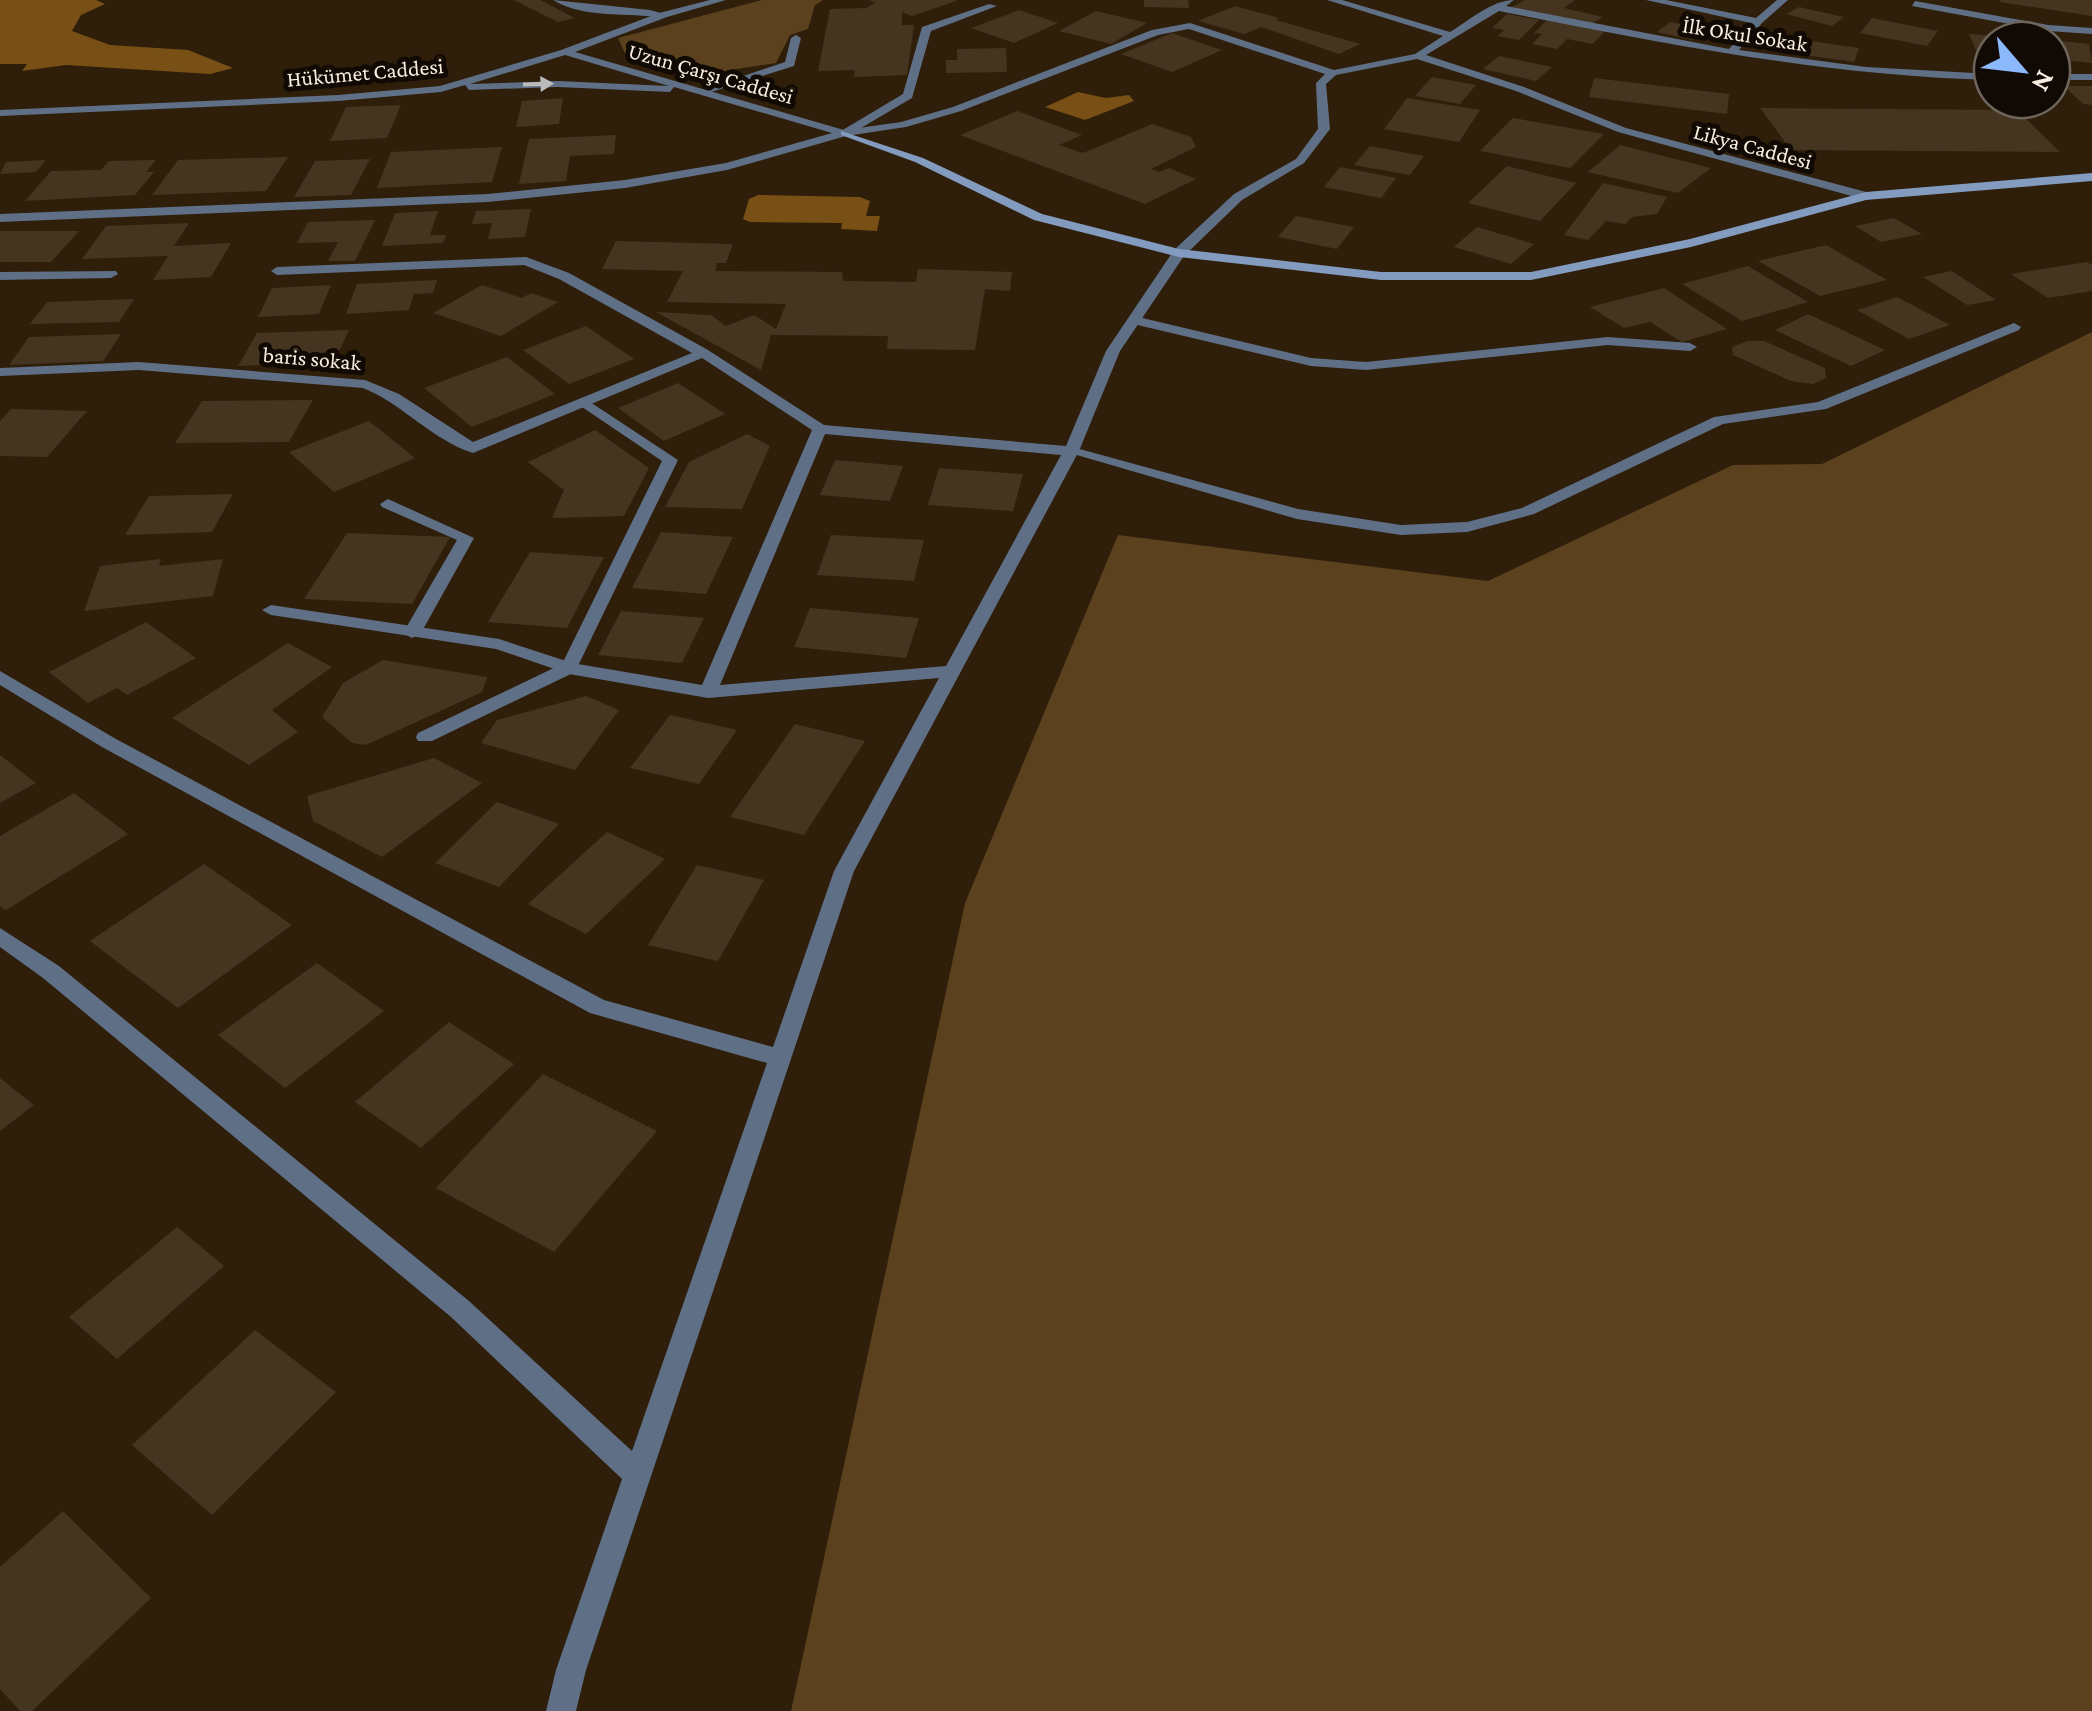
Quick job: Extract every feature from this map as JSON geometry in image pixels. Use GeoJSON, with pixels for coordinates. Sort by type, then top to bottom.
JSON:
{"type":"FeatureCollection","features":[{"type":"Feature","properties":{"kind":"street"},"geometry":{"type":"LineString","coordinates":[[558,0],[572,7],[633,8],[662,15]]}},
{"type":"Feature","properties":{"kind":"street","name":"Hükümet Caddesi"},"geometry":{"type":"LineString","coordinates":[[0,113],[338,98],[441,88],[566,52],[662,15],[721,0]]}},
{"type":"Feature","properties":{"kind":"street"},"geometry":{"type":"LineString","coordinates":[[1332,0],[1453,36]]}},
{"type":"Feature","properties":{"kind":"street"},"geometry":{"type":"LineString","coordinates":[[0,218],[269,210],[522,195],[625,184],[727,166],[846,133],[902,124],[957,109],[1156,32],[1190,26],[1334,72],[1418,56],[1508,0]]}},
{"type":"Feature","properties":{"kind":"street"},"geometry":{"type":"LineString","coordinates":[[1732,52],[1783,0]]}},
{"type":"Feature","properties":{"kind":"street"},"geometry":{"type":"LineString","coordinates":[[1656,1],[1758,22]]}},
{"type":"Feature","properties":{"kind":"street"},"geometry":{"type":"LineString","coordinates":[[1915,4],[2048,28],[2092,30]]}},
{"type":"Feature","properties":{"kind":"street"},"geometry":{"type":"LineString","coordinates":[[846,133],[908,96],[926,29],[992,6]]}},
{"type":"Feature","properties":{"kind":"street","name":"İlk Okul Sokak"},"geometry":{"type":"LineString","coordinates":[[1494,7],[1856,72],[1972,76]]}},
{"type":"Feature","properties":{"kind":"street"},"geometry":{"type":"LineString","coordinates":[[441,88],[558,84],[707,90],[790,64],[796,38]]}},
{"type":"Feature","properties":{"kind":"street","name":"Uzun Çarşı Caddesi"},"geometry":{"type":"LineString","coordinates":[[566,52],[846,133]]}},
{"type":"Feature","properties":{"kind":"street","name":"Likya Caddesi"},"geometry":{"type":"LineString","coordinates":[[1418,56],[1520,89],[1622,130],[1866,196],[2092,177]]}},
{"type":"Feature","properties":{"kind":"street"},"geometry":{"type":"LineString","coordinates":[[561,1711],[570,1670],[844,872],[948,672],[1072,451],[1113,350],[1179,253],[1238,197],[1300,161],[1324,129],[1321,83],[1334,72]]}},
{"type":"Feature","properties":{"kind":"street"},"geometry":{"type":"LineString","coordinates":[[846,133],[919,160],[1038,217],[1179,253],[1380,276],[1531,276],[1691,243],[1866,196]]}},
{"type":"Feature","properties":{"kind":"street"},"geometry":{"type":"LineString","coordinates":[[277,271],[526,261],[564,276],[704,353],[820,429],[1072,451],[1297,514],[1400,530],[1466,526],[1528,511],[1719,420],[1820,406],[2014,327]]}},
{"type":"Feature","properties":{"kind":"street"},"geometry":{"type":"LineString","coordinates":[[0,276],[111,274]]}},
{"type":"Feature","properties":{"kind":"street"},"geometry":{"type":"LineString","coordinates":[[1134,320],[1310,362],[1366,366],[1608,341],[1690,347]]}},
{"type":"Feature","properties":{"kind":"street","name":"baris sokak"},"geometry":{"type":"LineString","coordinates":[[0,372],[139,366],[365,384],[387,391],[447,438],[472,448],[704,353]]}},
{"type":"Feature","properties":{"kind":"street"},"geometry":{"type":"LineString","coordinates":[[425,737],[569,668],[670,460],[584,402]]}},
{"type":"Feature","properties":{"kind":"street"},"geometry":{"type":"LineString","coordinates":[[708,692],[820,429]]}},
{"type":"Feature","properties":{"kind":"street"},"geometry":{"type":"LineString","coordinates":[[388,504],[466,538],[412,632]]}},
{"type":"Feature","properties":{"kind":"street"},"geometry":{"type":"LineString","coordinates":[[272,610],[499,644],[569,668],[708,692],[948,672]]}},
{"type":"Feature","properties":{"kind":"street"},"geometry":{"type":"LineString","coordinates":[[0,677],[109,743],[598,1007],[778,1057]]}},
{"type":"Feature","properties":{"kind":"street"},"geometry":{"type":"LineString","coordinates":[[0,936],[51,972],[460,1309],[638,1475]]}},
{"type":"Feature","properties":{"kind":"shaded area"},"geometry":{"type":"Polygon","coordinates":[[[0,0],[96,0],[105,4],[81,15],[72,31],[110,45],[188,50],[233,68],[210,74],[66,65],[22,71],[27,64],[0,64],[0,0]]]}},
{"type":"Feature","properties":{"kind":"shaded area"},"geometry":{"type":"Polygon","coordinates":[[[762,0],[823,0],[815,5],[808,29],[790,35],[776,63],[699,75],[627,58],[618,38],[762,0]]]}},
{"type":"Feature","properties":{"kind":"shaded area"},"geometry":{"type":"Polygon","coordinates":[[[1078,92],[1106,98],[1129,95],[1134,101],[1085,120],[1045,107],[1078,92]]]}},
{"type":"Feature","properties":{"kind":"shaded area"},"geometry":{"type":"Polygon","coordinates":[[[758,195],[860,197],[870,201],[866,216],[880,216],[877,231],[841,229],[842,223],[743,219],[749,199],[758,195]]]}},
{"type":"Feature","properties":{"kind":"shaded area"},"geometry":{"type":"Polygon","coordinates":[[[2092,332],[2092,1711],[791,1711],[965,903],[1118,535],[1488,581],[1733,465],[1822,464],[2092,332]]]}},
{"type":"Feature","properties":{"kind":"building"},"geometry":{"type":"Polygon","coordinates":[[[514,0],[540,0],[575,18],[558,22],[514,0]]]}},
{"type":"Feature","properties":{"kind":"building"},"geometry":{"type":"Polygon","coordinates":[[[869,0],[956,1],[912,16],[902,12],[902,25],[914,25],[907,75],[854,77],[855,70],[818,71],[830,9],[866,8],[875,3],[869,0]]]}},
{"type":"Feature","properties":{"kind":"building"},"geometry":{"type":"Polygon","coordinates":[[[1144,0],[1188,0],[1189,8],[1144,7],[1144,0]]]}},
{"type":"Feature","properties":{"kind":"building"},"geometry":{"type":"Polygon","coordinates":[[[1525,0],[1575,0],[1564,8],[1603,17],[1591,24],[1510,8],[1525,0]]]}},
{"type":"Feature","properties":{"kind":"building"},"geometry":{"type":"Polygon","coordinates":[[[2092,0],[2092,16],[2000,2],[2092,0]]]}},
{"type":"Feature","properties":{"kind":"building"},"geometry":{"type":"Polygon","coordinates":[[[1235,6],[1360,44],[1339,54],[1261,27],[1244,34],[1198,21],[1235,6]]]}},
{"type":"Feature","properties":{"kind":"building"},"geometry":{"type":"Polygon","coordinates":[[[1799,7],[1844,17],[1832,26],[1786,14],[1799,7]]]}},
{"type":"Feature","properties":{"kind":"building"},"geometry":{"type":"Polygon","coordinates":[[[1019,10],[1058,23],[1014,43],[971,28],[1019,10]]]}},
{"type":"Feature","properties":{"kind":"building"},"geometry":{"type":"Polygon","coordinates":[[[1096,11],[1147,23],[1111,44],[1059,31],[1096,11]]]}},
{"type":"Feature","properties":{"kind":"building"},"geometry":{"type":"Polygon","coordinates":[[[1507,14],[1539,20],[1519,40],[1498,36],[1504,30],[1492,28],[1507,14]]]}},
{"type":"Feature","properties":{"kind":"building"},"geometry":{"type":"Polygon","coordinates":[[[1872,18],[1938,31],[1927,46],[1860,33],[1872,18]]]}},
{"type":"Feature","properties":{"kind":"building"},"geometry":{"type":"Polygon","coordinates":[[[1547,20],[1605,31],[1593,44],[1567,39],[1557,49],[1532,44],[1542,34],[1534,33],[1547,20]]]}},
{"type":"Feature","properties":{"kind":"building"},"geometry":{"type":"Polygon","coordinates":[[[1670,22],[1706,30],[1693,40],[1657,32],[1670,22]]]}},
{"type":"Feature","properties":{"kind":"building"},"geometry":{"type":"Polygon","coordinates":[[[1172,33],[1222,50],[1172,72],[1121,54],[1172,33]]]}},
{"type":"Feature","properties":{"kind":"building"},"geometry":{"type":"Polygon","coordinates":[[[1783,37],[1859,48],[1854,62],[1777,51],[1783,37]]]}},
{"type":"Feature","properties":{"kind":"building"},"geometry":{"type":"Polygon","coordinates":[[[2072,42],[2089,44],[2092,63],[2072,61],[2072,42]]]}},
{"type":"Feature","properties":{"kind":"building"},"geometry":{"type":"Polygon","coordinates":[[[1006,48],[1007,72],[946,73],[946,60],[957,60],[957,49],[1006,48]]]}},
{"type":"Feature","properties":{"kind":"building"},"geometry":{"type":"Polygon","coordinates":[[[1499,56],[1552,67],[1536,81],[1483,69],[1499,56]]]}},
{"type":"Feature","properties":{"kind":"building"},"geometry":{"type":"Polygon","coordinates":[[[1432,77],[1476,85],[1460,104],[1415,96],[1432,77]]]}},
{"type":"Feature","properties":{"kind":"building"},"geometry":{"type":"Polygon","coordinates":[[[1594,78],[1729,94],[1727,114],[1589,97],[1594,78]]]}},
{"type":"Feature","properties":{"kind":"building"},"geometry":{"type":"Polygon","coordinates":[[[2072,86],[2092,86],[2092,105],[2083,104],[2072,94],[2072,86]]]}},
{"type":"Feature","properties":{"kind":"building"},"geometry":{"type":"Polygon","coordinates":[[[563,98],[559,124],[516,127],[522,101],[563,98]]]}},
{"type":"Feature","properties":{"kind":"building"},"geometry":{"type":"Polygon","coordinates":[[[1407,98],[1480,110],[1459,142],[1384,129],[1407,98]]]}},
{"type":"Feature","properties":{"kind":"building"},"geometry":{"type":"Polygon","coordinates":[[[401,105],[387,138],[330,141],[346,107],[401,105]]]}},
{"type":"Feature","properties":{"kind":"building"},"geometry":{"type":"Polygon","coordinates":[[[1760,108],[1972,110],[1972,120],[2027,120],[2060,152],[1791,150],[1760,108]]]}},
{"type":"Feature","properties":{"kind":"building"},"geometry":{"type":"Polygon","coordinates":[[[1017,111],[1082,135],[1059,145],[1083,153],[1152,124],[1191,137],[1196,147],[1151,169],[1159,172],[1169,168],[1196,179],[1145,204],[960,135],[1017,111]]]}},
{"type":"Feature","properties":{"kind":"building"},"geometry":{"type":"Polygon","coordinates":[[[1513,118],[1604,134],[1570,168],[1480,151],[1513,118]]]}},
{"type":"Feature","properties":{"kind":"building"},"geometry":{"type":"Polygon","coordinates":[[[616,135],[614,154],[570,156],[566,181],[519,184],[529,139],[616,135]]]}},
{"type":"Feature","properties":{"kind":"building"},"geometry":{"type":"Polygon","coordinates":[[[1620,145],[1711,168],[1678,193],[1588,172],[1620,145]]]}},
{"type":"Feature","properties":{"kind":"building"},"geometry":{"type":"Polygon","coordinates":[[[1370,146],[1424,156],[1410,175],[1354,165],[1370,146]]]}},
{"type":"Feature","properties":{"kind":"building"},"geometry":{"type":"Polygon","coordinates":[[[502,147],[492,182],[377,188],[391,152],[502,147]]]}},
{"type":"Feature","properties":{"kind":"building"},"geometry":{"type":"Polygon","coordinates":[[[288,157],[266,191],[152,195],[178,160],[288,157]]]}},
{"type":"Feature","properties":{"kind":"building"},"geometry":{"type":"Polygon","coordinates":[[[370,159],[351,195],[294,197],[315,161],[370,159]]]}},
{"type":"Feature","properties":{"kind":"building"},"geometry":{"type":"Polygon","coordinates":[[[46,160],[36,172],[0,174],[6,162],[46,160]]]}},
{"type":"Feature","properties":{"kind":"building"},"geometry":{"type":"Polygon","coordinates":[[[156,160],[146,172],[154,172],[135,195],[25,201],[51,171],[101,170],[109,161],[156,160]]]}},
{"type":"Feature","properties":{"kind":"building"},"geometry":{"type":"Polygon","coordinates":[[[1507,166],[1576,183],[1540,221],[1468,203],[1507,166]]]}},
{"type":"Feature","properties":{"kind":"building"},"geometry":{"type":"Polygon","coordinates":[[[1340,167],[1396,178],[1381,198],[1324,187],[1340,167]]]}},
{"type":"Feature","properties":{"kind":"building"},"geometry":{"type":"Polygon","coordinates":[[[1603,183],[1667,197],[1657,214],[1632,217],[1625,224],[1606,221],[1588,240],[1564,235],[1603,183]]]}},
{"type":"Feature","properties":{"kind":"building"},"geometry":{"type":"Polygon","coordinates":[[[531,209],[525,237],[488,239],[492,223],[472,224],[476,211],[531,209]]]}},
{"type":"Feature","properties":{"kind":"building"},"geometry":{"type":"Polygon","coordinates":[[[438,211],[430,235],[446,235],[443,243],[382,246],[395,213],[438,211]]]}},
{"type":"Feature","properties":{"kind":"building"},"geometry":{"type":"Polygon","coordinates":[[[1296,216],[1354,227],[1337,249],[1278,237],[1296,216]]]}},
{"type":"Feature","properties":{"kind":"building"},"geometry":{"type":"Polygon","coordinates":[[[1894,218],[1922,234],[1881,242],[1855,226],[1894,218]]]}},
{"type":"Feature","properties":{"kind":"building"},"geometry":{"type":"Polygon","coordinates":[[[375,220],[355,261],[328,261],[338,242],[297,243],[308,222],[375,220]]]}},
{"type":"Feature","properties":{"kind":"building"},"geometry":{"type":"Polygon","coordinates":[[[189,223],[174,246],[231,243],[211,277],[153,280],[168,256],[82,259],[106,226],[189,223]]]}},
{"type":"Feature","properties":{"kind":"building"},"geometry":{"type":"Polygon","coordinates":[[[1477,227],[1534,244],[1511,264],[1454,247],[1477,227]]]}},
{"type":"Feature","properties":{"kind":"building"},"geometry":{"type":"Polygon","coordinates":[[[0,231],[79,231],[51,262],[0,262],[0,231]]]}},
{"type":"Feature","properties":{"kind":"building"},"geometry":{"type":"Polygon","coordinates":[[[616,241],[733,244],[726,263],[717,263],[715,271],[842,272],[843,281],[916,282],[918,269],[1012,272],[1010,291],[985,289],[975,350],[887,349],[888,336],[771,335],[761,370],[656,312],[711,315],[726,326],[754,315],[776,329],[786,304],[667,302],[683,271],[602,269],[616,241]]]}},
{"type":"Feature","properties":{"kind":"building"},"geometry":{"type":"Polygon","coordinates":[[[1826,245],[1887,280],[1820,296],[1758,261],[1826,245]]]}},
{"type":"Feature","properties":{"kind":"building"},"geometry":{"type":"Polygon","coordinates":[[[2087,262],[2092,265],[2092,291],[2048,298],[2011,274],[2087,262]]]}},
{"type":"Feature","properties":{"kind":"building"},"geometry":{"type":"Polygon","coordinates":[[[1748,266],[1808,302],[1742,321],[1682,284],[1748,266]]]}},
{"type":"Feature","properties":{"kind":"building"},"geometry":{"type":"Polygon","coordinates":[[[1952,271],[1996,300],[1967,305],[1923,277],[1952,271]]]}},
{"type":"Feature","properties":{"kind":"building"},"geometry":{"type":"Polygon","coordinates":[[[437,280],[433,293],[414,294],[409,310],[346,314],[357,284],[437,280]]]}},
{"type":"Feature","properties":{"kind":"building"},"geometry":{"type":"Polygon","coordinates":[[[331,285],[319,314],[258,317],[272,288],[331,285]]]}},
{"type":"Feature","properties":{"kind":"building"},"geometry":{"type":"Polygon","coordinates":[[[482,285],[522,298],[531,293],[558,302],[501,336],[433,313],[482,285]]]}},
{"type":"Feature","properties":{"kind":"building"},"geometry":{"type":"Polygon","coordinates":[[[1664,288],[1727,329],[1682,342],[1650,322],[1624,328],[1590,307],[1664,288]]]}},
{"type":"Feature","properties":{"kind":"building"},"geometry":{"type":"Polygon","coordinates":[[[1897,297],[1950,325],[1909,339],[1857,310],[1897,297]]]}},
{"type":"Feature","properties":{"kind":"building"},"geometry":{"type":"Polygon","coordinates":[[[134,299],[119,322],[30,324],[47,302],[134,299]]]}},
{"type":"Feature","properties":{"kind":"building"},"geometry":{"type":"Polygon","coordinates":[[[1808,314],[1885,350],[1851,366],[1775,330],[1808,314]]]}},
{"type":"Feature","properties":{"kind":"building"},"geometry":{"type":"Polygon","coordinates":[[[586,326],[634,359],[569,384],[523,350],[586,326]]]}},
{"type":"Feature","properties":{"kind":"building"},"geometry":{"type":"Polygon","coordinates":[[[349,330],[334,362],[238,366],[257,333],[349,330]]]}},
{"type":"Feature","properties":{"kind":"building"},"geometry":{"type":"Polygon","coordinates":[[[121,334],[103,361],[9,365],[29,337],[121,334]]]}},
{"type":"Feature","properties":{"kind":"building"},"geometry":{"type":"Polygon","coordinates":[[[1747,341],[1764,341],[1825,368],[1826,378],[1813,384],[1791,381],[1733,355],[1732,347],[1747,341]]]}},
{"type":"Feature","properties":{"kind":"building"},"geometry":{"type":"Polygon","coordinates":[[[507,357],[555,394],[472,427],[424,388],[507,357]]]}},
{"type":"Feature","properties":{"kind":"building"},"geometry":{"type":"Polygon","coordinates":[[[678,383],[725,414],[664,441],[618,408],[678,383]]]}},
{"type":"Feature","properties":{"kind":"building"},"geometry":{"type":"Polygon","coordinates":[[[313,400],[289,442],[175,443],[202,401],[313,400]]]}},
{"type":"Feature","properties":{"kind":"building"},"geometry":{"type":"Polygon","coordinates":[[[11,409],[87,411],[47,457],[0,456],[0,421],[11,409]]]}},
{"type":"Feature","properties":{"kind":"building"},"geometry":{"type":"Polygon","coordinates":[[[369,421],[415,458],[334,492],[289,452],[369,421]]]}},
{"type":"Feature","properties":{"kind":"building"},"geometry":{"type":"Polygon","coordinates":[[[595,430],[649,468],[624,516],[552,518],[564,490],[528,462],[595,430]]]}},
{"type":"Feature","properties":{"kind":"building"},"geometry":{"type":"Polygon","coordinates":[[[747,434],[770,446],[742,509],[665,507],[689,462],[747,434]]]}},
{"type":"Feature","properties":{"kind":"building"},"geometry":{"type":"Polygon","coordinates":[[[835,460],[903,466],[890,501],[820,495],[835,460]]]}},
{"type":"Feature","properties":{"kind":"building"},"geometry":{"type":"Polygon","coordinates":[[[939,468],[1023,474],[1013,511],[928,505],[939,468]]]}},
{"type":"Feature","properties":{"kind":"building"},"geometry":{"type":"Polygon","coordinates":[[[233,494],[212,532],[125,535],[149,496],[233,494]]]}},
{"type":"Feature","properties":{"kind":"building"},"geometry":{"type":"Polygon","coordinates":[[[661,532],[733,537],[706,594],[632,588],[661,532]]]}},
{"type":"Feature","properties":{"kind":"building"},"geometry":{"type":"Polygon","coordinates":[[[347,533],[450,537],[412,604],[304,599],[347,533]]]}},
{"type":"Feature","properties":{"kind":"building"},"geometry":{"type":"Polygon","coordinates":[[[831,535],[924,540],[914,581],[817,575],[831,535]]]}},
{"type":"Feature","properties":{"kind":"building"},"geometry":{"type":"Polygon","coordinates":[[[530,552],[604,557],[567,628],[488,622],[530,552]]]}},
{"type":"Feature","properties":{"kind":"building"},"geometry":{"type":"Polygon","coordinates":[[[161,559],[159,566],[223,559],[213,596],[84,611],[100,566],[161,559]]]}},
{"type":"Feature","properties":{"kind":"building"},"geometry":{"type":"Polygon","coordinates":[[[810,608],[919,618],[906,658],[794,647],[810,608]]]}},
{"type":"Feature","properties":{"kind":"building"},"geometry":{"type":"Polygon","coordinates":[[[621,611],[704,618],[682,663],[598,655],[621,611]]]}},
{"type":"Feature","properties":{"kind":"building"},"geometry":{"type":"Polygon","coordinates":[[[146,622],[196,658],[127,695],[117,688],[88,703],[49,672],[146,622]]]}},
{"type":"Feature","properties":{"kind":"building"},"geometry":{"type":"Polygon","coordinates":[[[288,643],[332,667],[272,710],[298,732],[249,765],[172,718],[288,643]]]}},
{"type":"Feature","properties":{"kind":"building"},"geometry":{"type":"Polygon","coordinates":[[[383,660],[487,677],[482,692],[366,745],[352,743],[322,717],[343,683],[383,660]]]}},
{"type":"Feature","properties":{"kind":"building"},"geometry":{"type":"Polygon","coordinates":[[[586,696],[619,710],[575,770],[481,743],[497,720],[586,696]]]}},
{"type":"Feature","properties":{"kind":"building"},"geometry":{"type":"Polygon","coordinates":[[[670,715],[737,730],[699,784],[630,768],[670,715]]]}},
{"type":"Feature","properties":{"kind":"building"},"geometry":{"type":"Polygon","coordinates":[[[795,724],[865,741],[804,835],[730,817],[795,724]]]}},
{"type":"Feature","properties":{"kind":"building"},"geometry":{"type":"Polygon","coordinates":[[[0,755],[36,783],[0,803],[0,755]]]}},
{"type":"Feature","properties":{"kind":"building"},"geometry":{"type":"Polygon","coordinates":[[[434,758],[482,783],[382,857],[313,821],[307,796],[434,758]]]}},
{"type":"Feature","properties":{"kind":"building"},"geometry":{"type":"Polygon","coordinates":[[[74,793],[128,834],[6,910],[0,906],[0,836],[74,793]]]}},
{"type":"Feature","properties":{"kind":"building"},"geometry":{"type":"Polygon","coordinates":[[[497,802],[559,824],[499,887],[435,863],[497,802]]]}},
{"type":"Feature","properties":{"kind":"building"},"geometry":{"type":"Polygon","coordinates":[[[607,832],[665,859],[586,934],[528,904],[607,832]]]}},
{"type":"Feature","properties":{"kind":"building"},"geometry":{"type":"Polygon","coordinates":[[[204,864],[292,925],[178,1008],[90,941],[204,864]]]}},
{"type":"Feature","properties":{"kind":"building"},"geometry":{"type":"Polygon","coordinates":[[[697,865],[764,880],[718,961],[648,945],[697,865]]]}},
{"type":"Feature","properties":{"kind":"building"},"geometry":{"type":"Polygon","coordinates":[[[317,963],[384,1011],[285,1088],[218,1035],[317,963]]]}},
{"type":"Feature","properties":{"kind":"building"},"geometry":{"type":"Polygon","coordinates":[[[449,1022],[514,1064],[421,1148],[355,1102],[449,1022]]]}},
{"type":"Feature","properties":{"kind":"building"},"geometry":{"type":"Polygon","coordinates":[[[543,1074],[657,1131],[554,1252],[436,1188],[543,1074]]]}},
{"type":"Feature","properties":{"kind":"building"},"geometry":{"type":"Polygon","coordinates":[[[0,1078],[34,1105],[0,1131],[0,1078]]]}},
{"type":"Feature","properties":{"kind":"building"},"geometry":{"type":"Polygon","coordinates":[[[177,1227],[224,1266],[117,1359],[69,1317],[177,1227]]]}},
{"type":"Feature","properties":{"kind":"building"},"geometry":{"type":"Polygon","coordinates":[[[255,1330],[336,1392],[212,1515],[132,1445],[255,1330]]]}},
{"type":"Feature","properties":{"kind":"building"},"geometry":{"type":"Polygon","coordinates":[[[63,1511],[151,1598],[32,1711],[20,1711],[0,1689],[0,1567],[63,1511]]]}}]}
